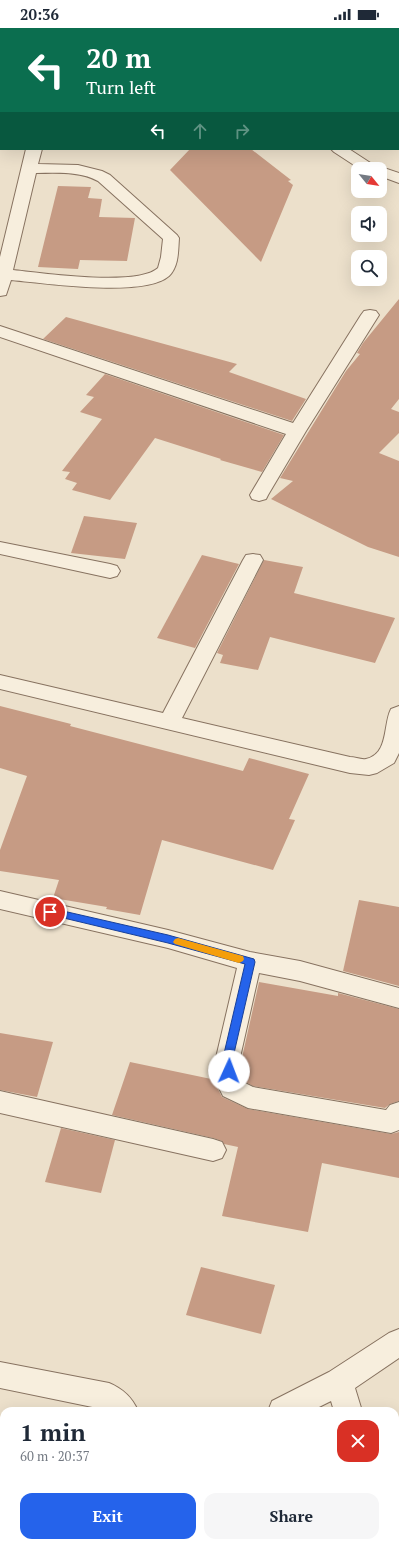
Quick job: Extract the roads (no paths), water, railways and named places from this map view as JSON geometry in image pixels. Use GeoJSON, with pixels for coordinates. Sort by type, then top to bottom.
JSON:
{"type":"FeatureCollection","features":[{"type":"Feature","properties":{"kind":"street"},"geometry":{"type":"LineString","coordinates":[[0,290],[34,150]]}},
{"type":"Feature","properties":{"kind":"street"},"geometry":{"type":"LineString","coordinates":[[341,150],[360,162]]}},
{"type":"Feature","properties":{"kind":"street"},"geometry":{"type":"LineString","coordinates":[[4,274],[62,280],[141,282],[162,273],[169,260],[171,238],[96,172],[83,170],[30,168]]}},
{"type":"Feature","properties":{"kind":"street"},"geometry":{"type":"LineString","coordinates":[[387,174],[399,178]]}},
{"type":"Feature","properties":{"kind":"street"},"geometry":{"type":"LineString","coordinates":[[259,494],[370,315]]}},
{"type":"Feature","properties":{"kind":"street"},"geometry":{"type":"LineString","coordinates":[[0,331],[297,432]]}},
{"type":"Feature","properties":{"kind":"street"},"geometry":{"type":"LineString","coordinates":[[0,548],[110,571]]}},
{"type":"Feature","properties":{"kind":"street"},"geometry":{"type":"LineString","coordinates":[[169,723],[253,560]]}},
{"type":"Feature","properties":{"kind":"street"},"geometry":{"type":"LineString","coordinates":[[0,682],[350,765],[369,767],[386,757],[395,740],[399,714]]}},
{"type":"Feature","properties":{"kind":"street"},"geometry":{"type":"LineString","coordinates":[[0,900],[168,939],[250,962],[300,971],[399,998]]}},
{"type":"Feature","properties":{"kind":"street"},"geometry":{"type":"LineString","coordinates":[[250,962],[227,1062],[232,1088],[248,1097],[391,1122],[399,1113]]}},
{"type":"Feature","properties":{"kind":"street"},"geometry":{"type":"LineString","coordinates":[[0,1102],[213,1150]]}},
{"type":"Feature","properties":{"kind":"street"},"geometry":{"type":"LineString","coordinates":[[290,1407],[339,1382],[399,1342]]}},
{"type":"Feature","properties":{"kind":"street"},"geometry":{"type":"LineString","coordinates":[[0,1375],[109,1397],[120,1407]]}},
{"type":"Feature","properties":{"kind":"street"},"geometry":{"type":"LineString","coordinates":[[339,1382],[347,1407]]}}]}
